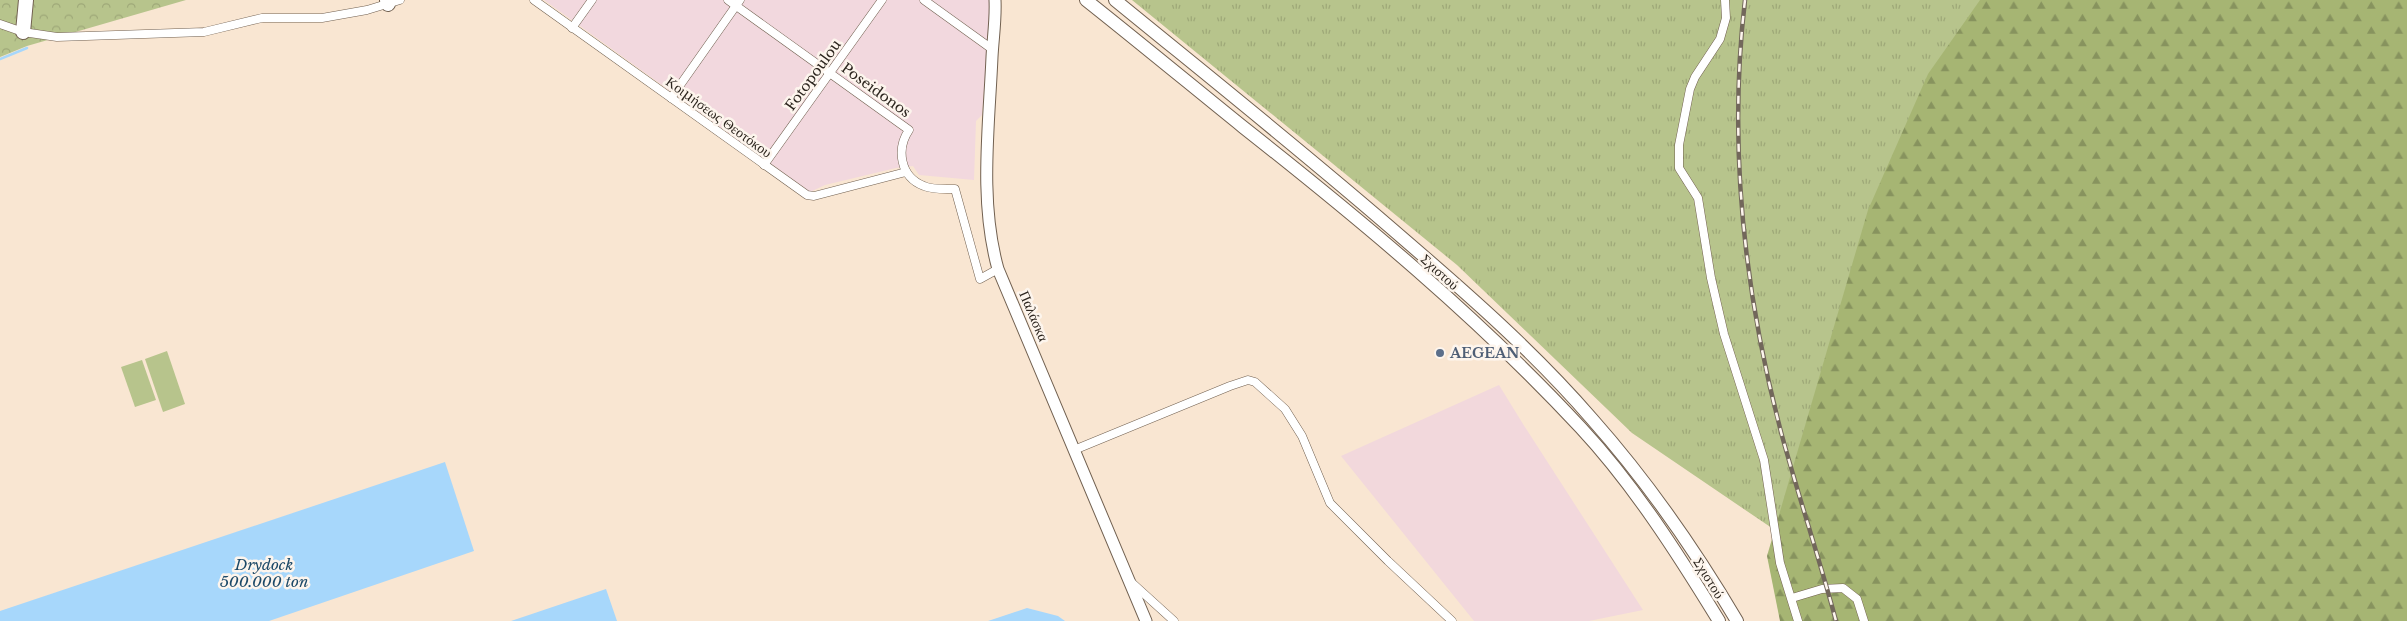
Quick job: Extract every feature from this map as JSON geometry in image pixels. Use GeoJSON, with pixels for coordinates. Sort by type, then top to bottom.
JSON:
{"type":"FeatureCollection","features":[{"type":"Feature","properties":{"kind":"highway"},"geometry":{"type":"LineString","coordinates":[[23,32],[26,0]]}},
{"type":"Feature","properties":{"kind":"main road","name":"Σχιστού"},"geometry":{"type":"LineString","coordinates":[[1086,0],[1296,168],[1405,261],[1494,341],[1582,429],[1607,459],[1674,550],[1718,621]]}},
{"type":"Feature","properties":{"kind":"main road","name":"Σχιστού"},"geometry":{"type":"LineString","coordinates":[[1115,0],[1307,155],[1460,288],[1530,355],[1593,420],[1640,478],[1687,542],[1737,621]]}},
{"type":"Feature","properties":{"kind":"street","name":"Κοιμήσεως Θεοτόκου"},"geometry":{"type":"LineString","coordinates":[[534,0],[810,196],[906,172]]}},
{"type":"Feature","properties":{"kind":"street"},"geometry":{"type":"LineString","coordinates":[[572,28],[592,0]]}},
{"type":"Feature","properties":{"kind":"street","name":"Poseidonos"},"geometry":{"type":"LineString","coordinates":[[728,0],[738,3],[909,130],[904,138],[901,151],[906,172]]}},
{"type":"Feature","properties":{"kind":"street","name":"Fotopoulou"},"geometry":{"type":"LineString","coordinates":[[764,165],[882,0]]}},
{"type":"Feature","properties":{"kind":"street"},"geometry":{"type":"LineString","coordinates":[[924,0],[992,49]]}},
{"type":"Feature","properties":{"kind":"street"},"geometry":{"type":"LineString","coordinates":[[1726,0],[1726,18],[1720,39],[1695,77],[1690,90],[1679,145],[1679,168],[1698,198],[1711,278],[1724,334],[1764,460],[1780,563],[1798,621]]}},
{"type":"Feature","properties":{"kind":"street"},"geometry":{"type":"LineString","coordinates":[[0,24],[23,32],[57,36],[204,32],[262,18],[322,18],[367,10],[391,1]]}},
{"type":"Feature","properties":{"kind":"street","name":"Παλάσκα"},"geometry":{"type":"LineString","coordinates":[[995,1],[992,49],[989,233],[998,269],[1146,621]]}},
{"type":"Feature","properties":{"kind":"street"},"geometry":{"type":"LineString","coordinates":[[671,98],[738,3]]}},
{"type":"Feature","properties":{"kind":"street"},"geometry":{"type":"LineString","coordinates":[[906,172],[924,186],[956,189],[980,279],[998,269]]}},
{"type":"Feature","properties":{"kind":"street"},"geometry":{"type":"LineString","coordinates":[[1074,450],[1230,386],[1248,380],[1255,382],[1264,388],[1294,421],[1312,457],[1330,503],[1452,621]]}},
{"type":"Feature","properties":{"kind":"street"},"geometry":{"type":"LineString","coordinates":[[1129,580],[1174,621]]}},
{"type":"Feature","properties":{"kind":"street"},"geometry":{"type":"LineString","coordinates":[[1792,598],[1822,589],[1843,588],[1857,599],[1864,621]]}},
{"type":"Feature","properties":{"kind":"shaded area"},"geometry":{"type":"Polygon","coordinates":[[[544,0],[991,0],[982,115],[976,121],[974,180],[919,175],[913,166],[896,168],[825,185],[810,192],[544,0]]]}},
{"type":"Feature","properties":{"kind":"shaded area"},"geometry":{"type":"Polygon","coordinates":[[[1499,385],[1643,610],[1589,621],[1474,621],[1341,456],[1499,385]]]}},
{"type":"Feature","properties":{"kind":"green space"},"geometry":{"type":"Polygon","coordinates":[[[0,0],[186,0],[27,46],[0,57],[0,0]]]}},
{"type":"Feature","properties":{"kind":"green space"},"geometry":{"type":"Polygon","coordinates":[[[1132,0],[2407,0],[2407,621],[1835,571],[1632,433],[1457,265],[1132,0]]]}},
{"type":"Feature","properties":{"kind":"green space"},"geometry":{"type":"Polygon","coordinates":[[[1980,0],[2407,0],[2407,621],[1780,621],[1767,556],[1868,210],[1928,74],[1980,0]]]}},
{"type":"Feature","properties":{"kind":"green space"},"geometry":{"type":"Polygon","coordinates":[[[167,351],[185,404],[163,412],[145,359],[167,351]]]}},
{"type":"Feature","properties":{"kind":"green space"},"geometry":{"type":"Polygon","coordinates":[[[142,360],[156,400],[135,407],[121,367],[142,360]]]}},
{"type":"Feature","properties":{"kind":"water","name":"Drydock 500.000 ton"},"geometry":{"type":"Polygon","coordinates":[[[445,462],[474,551],[269,621],[0,621],[0,611],[445,462]]]}},
{"type":"Feature","properties":{"kind":"water"},"geometry":{"type":"Polygon","coordinates":[[[606,589],[617,621],[511,621],[606,589]]]}},
{"type":"Feature","properties":{"kind":"water"},"geometry":{"type":"Polygon","coordinates":[[[1027,608],[1058,616],[1065,621],[988,621],[1027,608]]]}},
{"type":"Feature","properties":{"kind":"waterway"},"geometry":{"type":"LineString","coordinates":[[0,59],[27,48]]}},
{"type":"Feature","properties":{"kind":"railway"},"geometry":{"type":"LineString","coordinates":[[1745,0],[1738,108],[1739,163],[1749,271],[1757,325],[1781,432],[1836,621]]}},
{"type":"Feature","properties":{"kind":"place","name":"AEGEAN"},"geometry":{"type":"Point","coordinates":[1440,353]}}]}
